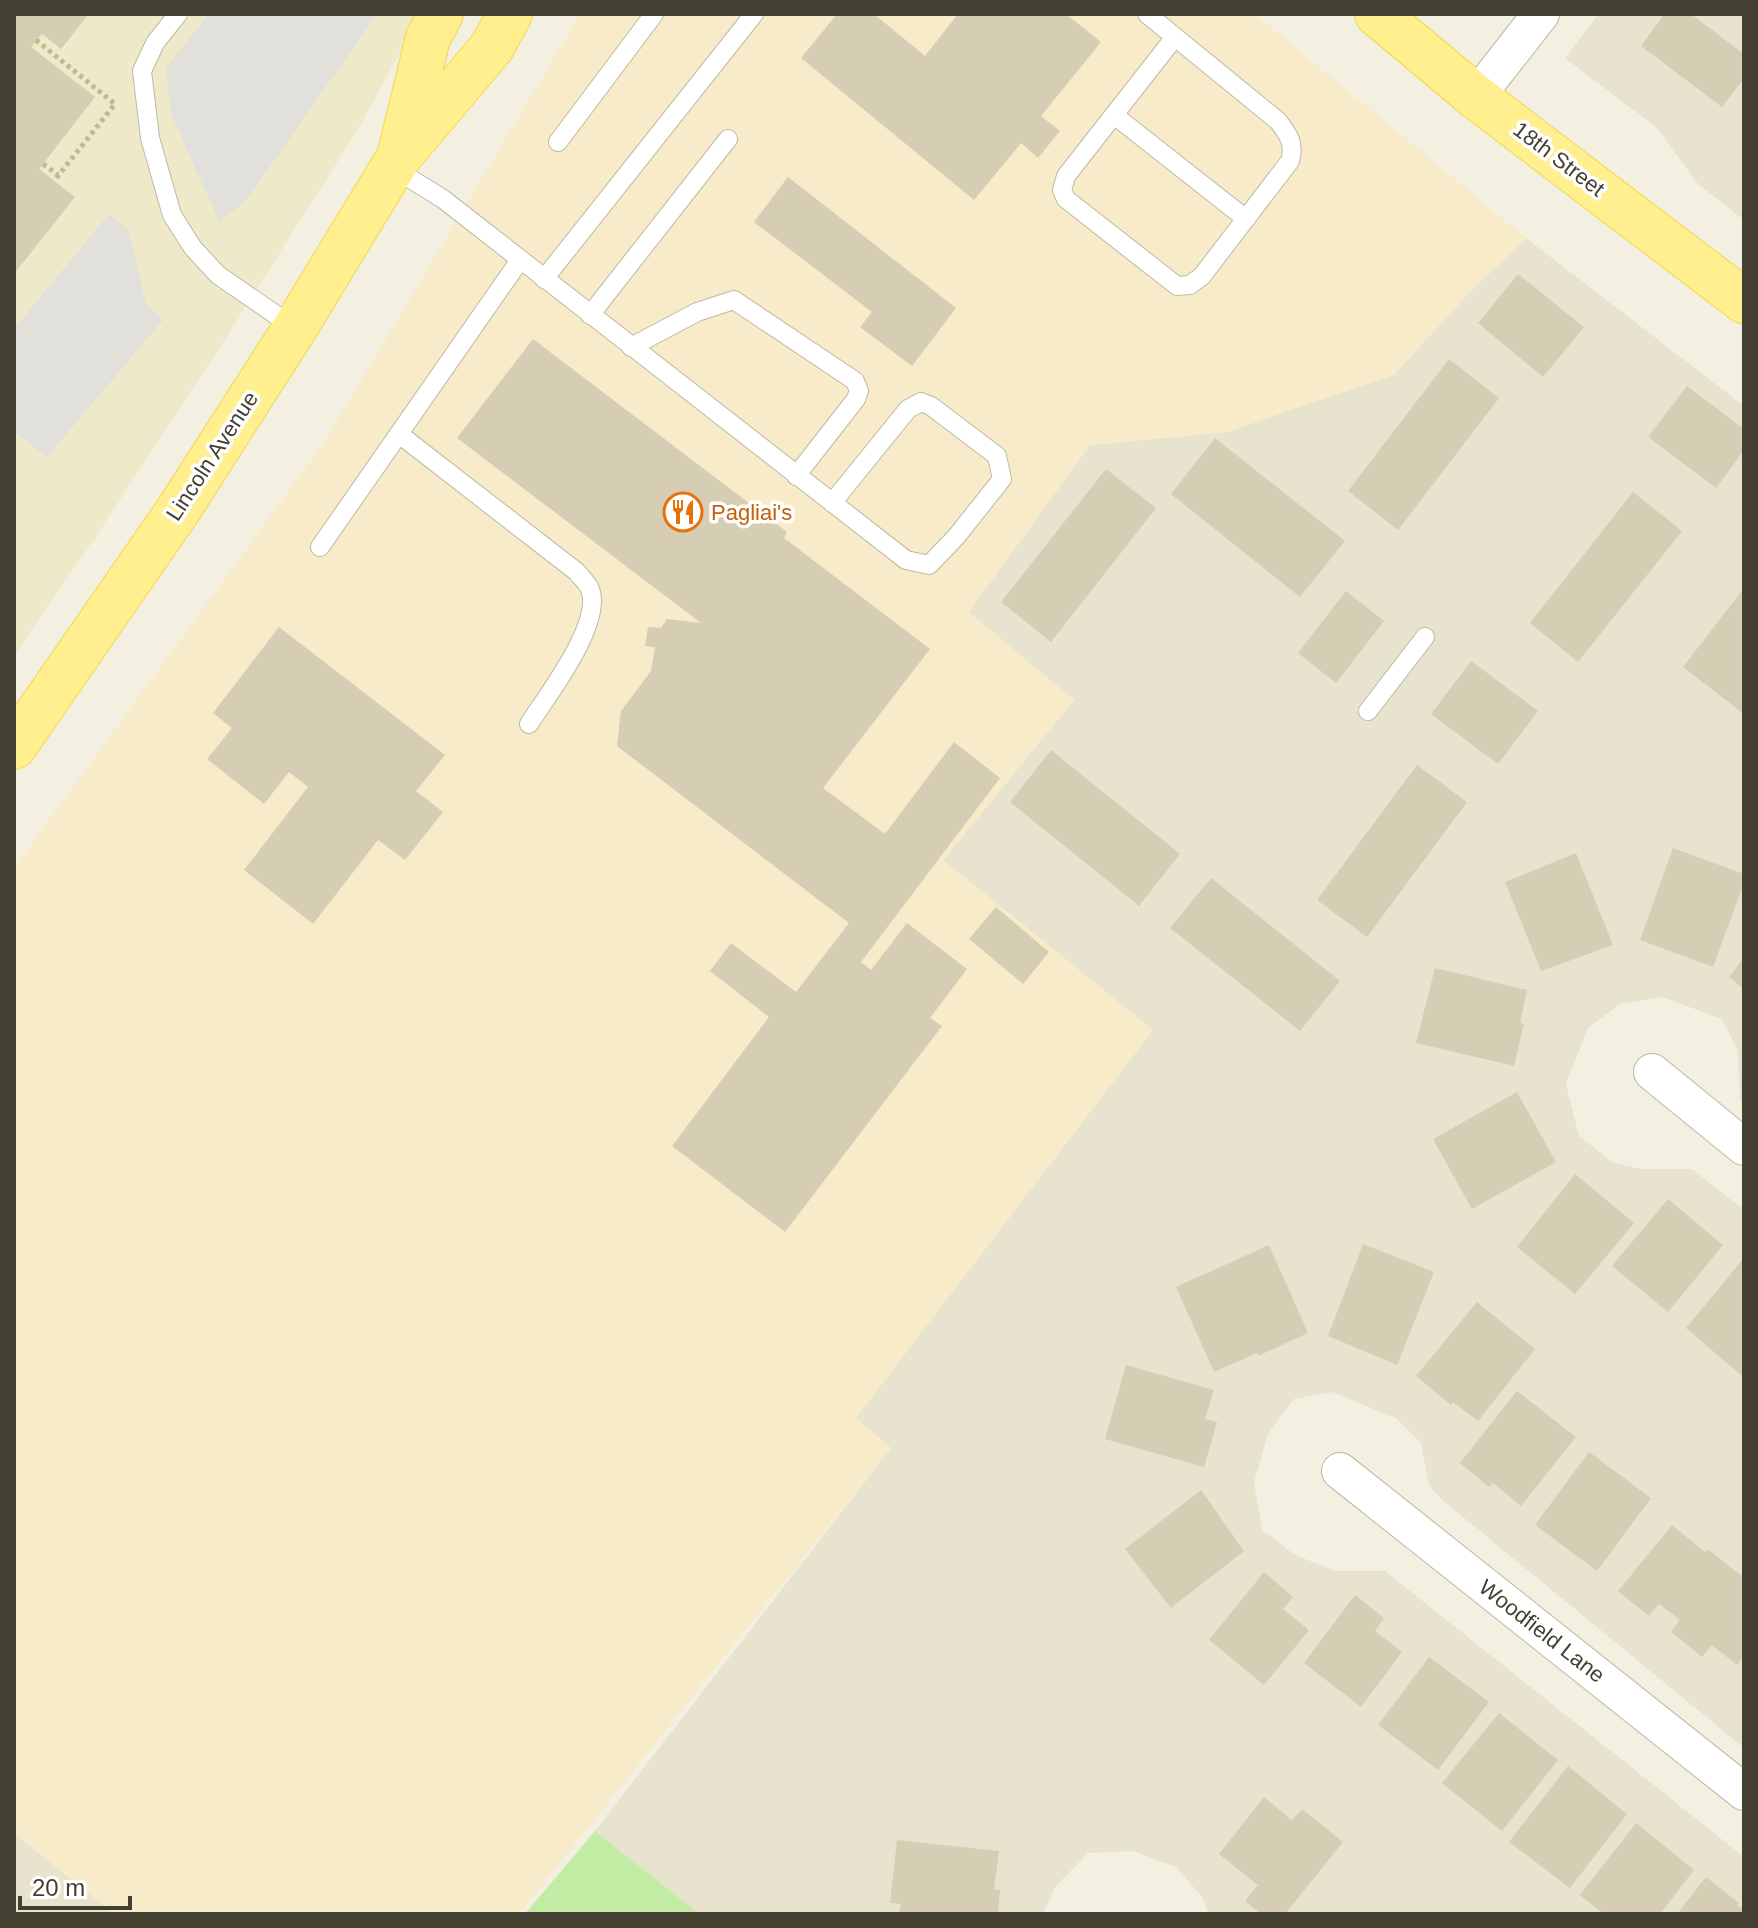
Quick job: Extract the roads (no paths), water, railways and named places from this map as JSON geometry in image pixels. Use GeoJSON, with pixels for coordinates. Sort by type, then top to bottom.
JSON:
{"type":"FeatureCollection","features":[{"type":"Feature","properties":{"kind":"main road","name":"Lincoln Avenue"},"geometry":{"type":"LineString","coordinates":[[396,162],[428,38],[441,14]]}},
{"type":"Feature","properties":{"kind":"main road","name":"Lincoln Avenue"},"geometry":{"type":"LineString","coordinates":[[14,747],[179,509],[396,162],[492,47],[510,14]]}},
{"type":"Feature","properties":{"kind":"main road","name":"18th Street"},"geometry":{"type":"LineString","coordinates":[[1377,14],[1476,97],[1744,301]]}},
{"type":"Feature","properties":{"kind":"street"},"geometry":{"type":"LineString","coordinates":[[1476,97],[1541,14]]}},
{"type":"Feature","properties":{"kind":"street"},"geometry":{"type":"LineString","coordinates":[[1652,1072],[1744,1147]]}},
{"type":"Feature","properties":{"kind":"street","name":"Woodfield Lane"},"geometry":{"type":"LineString","coordinates":[[1340,1471],[1744,1792]]}},
{"type":"Feature","properties":{"kind":"lane"},"geometry":{"type":"LineString","coordinates":[[178,14],[155,43],[142,71],[150,138],[172,215],[193,248],[218,275],[295,328]]}},
{"type":"Feature","properties":{"kind":"lane"},"geometry":{"type":"LineString","coordinates":[[558,142],[654,14]]}},
{"type":"Feature","properties":{"kind":"lane"},"geometry":{"type":"LineString","coordinates":[[544,279],[754,14]]}},
{"type":"Feature","properties":{"kind":"lane"},"geometry":{"type":"LineString","coordinates":[[1164,23],[1278,121],[1288,134],[1294,148],[1290,161],[1202,276],[1190,285],[1177,286],[1066,199],[1062,190],[1066,176],[1114,115],[1164,23]]}},
{"type":"Feature","properties":{"kind":"lane"},"geometry":{"type":"LineString","coordinates":[[1114,115],[1246,219]]}},
{"type":"Feature","properties":{"kind":"lane"},"geometry":{"type":"LineString","coordinates":[[590,315],[728,139]]}},
{"type":"Feature","properties":{"kind":"lane"},"geometry":{"type":"LineString","coordinates":[[396,162],[796,476],[906,560],[929,565],[956,537],[1002,479],[997,456],[931,406],[921,402],[908,409],[832,503]]}},
{"type":"Feature","properties":{"kind":"lane"},"geometry":{"type":"LineString","coordinates":[[320,547],[520,260]]}},
{"type":"Feature","properties":{"kind":"lane"},"geometry":{"type":"LineString","coordinates":[[631,347],[697,312],[734,300],[855,381],[859,391],[856,399],[796,476]]}},
{"type":"Feature","properties":{"kind":"lane"},"geometry":{"type":"LineString","coordinates":[[399,434],[577,572],[590,588],[591,612],[582,642],[529,724]]}},
{"type":"Feature","properties":{"kind":"lane"},"geometry":{"type":"LineString","coordinates":[[1368,711],[1425,637]]}},
{"type":"Feature","properties":{"kind":"place","name":"Pagliai's"},"geometry":{"type":"Point","coordinates":[683,512]}}]}
